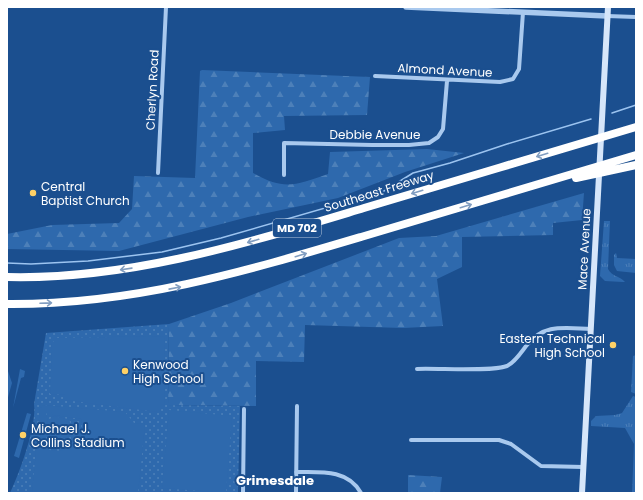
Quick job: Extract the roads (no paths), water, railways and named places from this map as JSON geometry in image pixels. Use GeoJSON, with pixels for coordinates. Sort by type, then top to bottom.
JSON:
{"type":"FeatureCollection","features":[{"type":"Feature","properties":{"kind":"highway"},"geometry":{"type":"LineString","coordinates":[[611,133],[636,123]]}},
{"type":"Feature","properties":{"kind":"highway","name":"Southeast Freeway"},"geometry":{"type":"LineString","coordinates":[[7,278],[46,277],[108,271],[195,256],[270,236],[579,144],[611,133],[636,127]]}},
{"type":"Feature","properties":{"kind":"highway"},"geometry":{"type":"LineString","coordinates":[[609,167],[636,155]]}},
{"type":"Feature","properties":{"kind":"highway"},"geometry":{"type":"LineString","coordinates":[[609,167],[636,165]]}},
{"type":"Feature","properties":{"kind":"highway","name":"MD 702"},"geometry":{"type":"LineString","coordinates":[[7,304],[47,303],[112,298],[201,282],[278,262],[521,190],[609,167]]}},
{"type":"Feature","properties":{"kind":"main road","name":"Mace Avenue"},"geometry":{"type":"LineString","coordinates":[[582,493],[608,7]]}},
{"type":"Feature","properties":{"kind":"street","name":"Cherlyn Road"},"geometry":{"type":"LineString","coordinates":[[158,173],[166,7]]}},
{"type":"Feature","properties":{"kind":"street"},"geometry":{"type":"LineString","coordinates":[[406,7],[636,17]]}},
{"type":"Feature","properties":{"kind":"street","name":"Almond Avenue"},"geometry":{"type":"LineString","coordinates":[[375,76],[447,81],[500,82],[513,79],[517,76],[519,69],[523,12]]}},
{"type":"Feature","properties":{"kind":"street","name":"Debbie Avenue"},"geometry":{"type":"LineString","coordinates":[[284,176],[284,143],[409,145],[432,142],[440,135],[444,125],[447,81]]}},
{"type":"Feature","properties":{"kind":"street"},"geometry":{"type":"LineString","coordinates":[[417,369],[502,367],[515,361],[535,336],[544,331],[552,329],[590,329]]}},
{"type":"Feature","properties":{"kind":"street"},"geometry":{"type":"LineString","coordinates":[[296,493],[297,406]]}},
{"type":"Feature","properties":{"kind":"street"},"geometry":{"type":"LineString","coordinates":[[243,493],[244,408]]}},
{"type":"Feature","properties":{"kind":"street"},"geometry":{"type":"LineString","coordinates":[[411,440],[499,440],[511,444],[541,466],[583,468]]}},
{"type":"Feature","properties":{"kind":"street"},"geometry":{"type":"LineString","coordinates":[[296,472],[330,472],[340,475],[357,486],[361,493]]}},
{"type":"Feature","properties":{"kind":"waterway"},"geometry":{"type":"LineString","coordinates":[[612,113],[636,105]]}},
{"type":"Feature","properties":{"kind":"waterway"},"geometry":{"type":"LineString","coordinates":[[7,263],[31,264],[88,261],[162,252],[221,238],[384,191],[413,173],[591,119]]}},
{"type":"Feature","properties":{"kind":"place","name":"Central Baptist Church"},"geometry":{"type":"Point","coordinates":[33,193]}},
{"type":"Feature","properties":{"kind":"place","name":"Eastern Technical High School"},"geometry":{"type":"Point","coordinates":[613,345]}},
{"type":"Feature","properties":{"kind":"place","name":"Kenwood High School"},"geometry":{"type":"Point","coordinates":[125,371]}},
{"type":"Feature","properties":{"kind":"place","name":"Michael J. Collins Stadium"},"geometry":{"type":"Point","coordinates":[23,435]}},
{"type":"Feature","properties":{"kind":"district","name":"Grimesdale"},"geometry":{"type":"Point","coordinates":[275,480]}}]}
